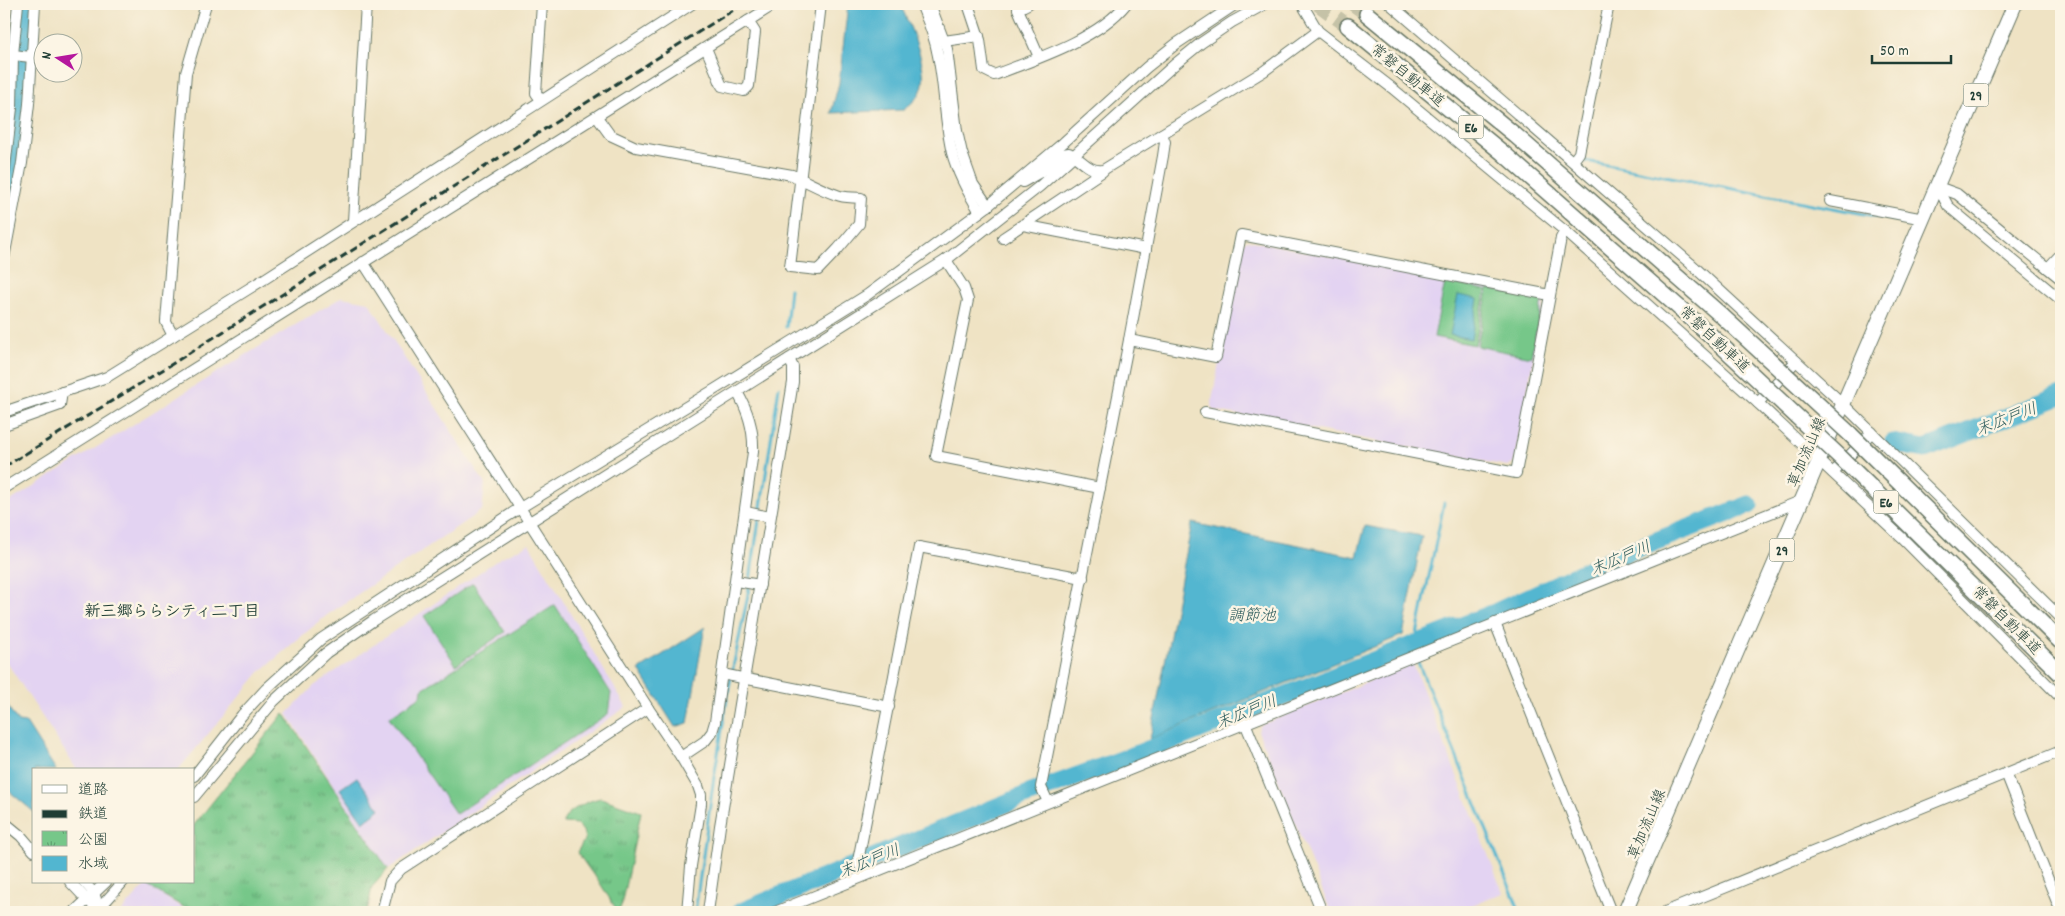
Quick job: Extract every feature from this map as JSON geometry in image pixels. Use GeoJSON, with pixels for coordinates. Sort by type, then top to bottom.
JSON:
{"type":"FeatureCollection","features":[{"type":"Feature","properties":{"kind":"highway","name":"常磐自動車道"},"geometry":{"type":"LineString","coordinates":[[1367,14],[1515,135],[1722,316],[1850,434],[2061,642]]}},
{"type":"Feature","properties":{"kind":"highway","name":"常磐自動車道"},"geometry":{"type":"LineString","coordinates":[[1348,26],[1503,153],[1708,332],[1889,504],[2061,674]]}},
{"type":"Feature","properties":{"kind":"main road","name":"草加流山線"},"geometry":{"type":"LineString","coordinates":[[1625,912],[1820,462],[2015,4]]}},
{"type":"Feature","properties":{"kind":"street"},"geometry":{"type":"LineString","coordinates":[[4,258],[15,147],[29,104],[18,55],[25,22],[18,4]]}},
{"type":"Feature","properties":{"kind":"street"},"geometry":{"type":"LineString","coordinates":[[4,176],[13,161],[15,147],[12,108],[18,55],[25,22],[35,4]]}},
{"type":"Feature","properties":{"kind":"street"},"geometry":{"type":"LineString","coordinates":[[173,336],[166,322],[186,74],[206,4]]}},
{"type":"Feature","properties":{"kind":"street"},"geometry":{"type":"LineString","coordinates":[[353,221],[366,4]]}},
{"type":"Feature","properties":{"kind":"street"},"geometry":{"type":"LineString","coordinates":[[541,100],[536,93],[542,4]]}},
{"type":"Feature","properties":{"kind":"street"},"geometry":{"type":"LineString","coordinates":[[4,412],[107,377],[692,4]]}},
{"type":"Feature","properties":{"kind":"street"},"geometry":{"type":"LineString","coordinates":[[4,488],[775,4]]}},
{"type":"Feature","properties":{"kind":"street"},"geometry":{"type":"LineString","coordinates":[[597,117],[610,135],[636,147],[792,175],[800,178],[837,195],[861,198],[859,224],[818,270],[790,267],[800,178],[821,4]]}},
{"type":"Feature","properties":{"kind":"street"},"geometry":{"type":"LineString","coordinates":[[921,4],[938,51],[945,115],[953,155],[966,192],[984,209]]}},
{"type":"Feature","properties":{"kind":"street"},"geometry":{"type":"LineString","coordinates":[[930,4],[944,41],[952,81],[954,109],[962,153],[984,209]]}},
{"type":"Feature","properties":{"kind":"street"},"geometry":{"type":"LineString","coordinates":[[968,4],[979,36],[984,70],[994,75],[1039,57],[1098,29],[1113,18],[1126,4]]}},
{"type":"Feature","properties":{"kind":"street"},"geometry":{"type":"LineString","coordinates":[[1028,4],[1018,9],[1039,57]]}},
{"type":"Feature","properties":{"kind":"street"},"geometry":{"type":"LineString","coordinates":[[195,775],[266,688],[321,639],[520,508],[867,294],[928,252],[1010,188],[1147,67],[1176,44],[1236,4]]}},
{"type":"Feature","properties":{"kind":"street"},"geometry":{"type":"LineString","coordinates":[[195,796],[274,701],[326,653],[529,522],[946,260],[1075,156],[1187,54],[1232,22],[1266,4]]}},
{"type":"Feature","properties":{"kind":"street"},"geometry":{"type":"LineString","coordinates":[[1302,4],[1318,31],[1392,88],[1565,231],[1758,403],[1916,552],[2061,698]]}},
{"type":"Feature","properties":{"kind":"street"},"geometry":{"type":"LineString","coordinates":[[1390,4],[1690,263],[1844,405],[2061,618]]}},
{"type":"Feature","properties":{"kind":"street"},"geometry":{"type":"LineString","coordinates":[[1573,161],[1579,153],[1608,4]]}},
{"type":"Feature","properties":{"kind":"street"},"geometry":{"type":"LineString","coordinates":[[706,48],[722,86],[744,91],[749,86],[755,32],[748,21]]}},
{"type":"Feature","properties":{"kind":"street"},"geometry":{"type":"LineString","coordinates":[[1002,238],[1103,170],[1264,71],[1318,31]]}},
{"type":"Feature","properties":{"kind":"street"},"geometry":{"type":"LineString","coordinates":[[944,41],[979,36]]}},
{"type":"Feature","properties":{"kind":"street"},"geometry":{"type":"LineString","coordinates":[[1045,794],[1082,578],[1129,340],[1165,142],[1162,134]]}},
{"type":"Feature","properties":{"kind":"street"},"geometry":{"type":"LineString","coordinates":[[1010,188],[1033,178],[1064,154],[1068,153],[1095,171],[1103,170]]}},
{"type":"Feature","properties":{"kind":"street"},"geometry":{"type":"LineString","coordinates":[[1938,187],[1957,194],[2061,279]]}},
{"type":"Feature","properties":{"kind":"street"},"geometry":{"type":"LineString","coordinates":[[1938,187],[1948,206],[2061,300]]}},
{"type":"Feature","properties":{"kind":"street"},"geometry":{"type":"LineString","coordinates":[[1830,200],[1924,219]]}},
{"type":"Feature","properties":{"kind":"street"},"geometry":{"type":"LineString","coordinates":[[1023,224],[1146,249]]}},
{"type":"Feature","properties":{"kind":"street"},"geometry":{"type":"LineString","coordinates":[[1205,412],[1516,473],[1561,238],[1565,231]]}},
{"type":"Feature","properties":{"kind":"street"},"geometry":{"type":"LineString","coordinates":[[1129,340],[1216,357],[1241,234],[1550,295]]}},
{"type":"Feature","properties":{"kind":"street"},"geometry":{"type":"LineString","coordinates":[[2048,268],[2061,254]]}},
{"type":"Feature","properties":{"kind":"street"},"geometry":{"type":"LineString","coordinates":[[946,260],[964,288],[968,300],[936,456],[1100,488]]}},
{"type":"Feature","properties":{"kind":"street"},"geometry":{"type":"LineString","coordinates":[[363,262],[698,786],[702,804],[691,866],[687,912]]}},
{"type":"Feature","properties":{"kind":"street"},"geometry":{"type":"LineString","coordinates":[[708,912],[720,826],[792,382],[793,368],[789,359]]}},
{"type":"Feature","properties":{"kind":"street"},"geometry":{"type":"LineString","coordinates":[[1758,403],[1796,361]]}},
{"type":"Feature","properties":{"kind":"street"},"geometry":{"type":"LineString","coordinates":[[4,425],[60,405],[62,392]]}},
{"type":"Feature","properties":{"kind":"street"},"geometry":{"type":"LineString","coordinates":[[681,757],[705,741],[712,732],[725,675],[740,581],[750,513],[753,434],[748,415],[737,392]]}},
{"type":"Feature","properties":{"kind":"street"},"geometry":{"type":"LineString","coordinates":[[1833,474],[1872,432]]}},
{"type":"Feature","properties":{"kind":"street"},"geometry":{"type":"LineString","coordinates":[[775,912],[1045,794],[1246,725],[1803,500]]}},
{"type":"Feature","properties":{"kind":"street"},"geometry":{"type":"LineString","coordinates":[[750,513],[770,517]]}},
{"type":"Feature","properties":{"kind":"street"},"geometry":{"type":"LineString","coordinates":[[863,874],[858,861],[919,547],[1082,578]]}},
{"type":"Feature","properties":{"kind":"street"},"geometry":{"type":"LineString","coordinates":[[740,581],[760,585]]}},
{"type":"Feature","properties":{"kind":"street"},"geometry":{"type":"LineString","coordinates":[[1495,623],[1611,912]]}},
{"type":"Feature","properties":{"kind":"street"},"geometry":{"type":"LineString","coordinates":[[725,675],[888,707]]}},
{"type":"Feature","properties":{"kind":"street"},"geometry":{"type":"LineString","coordinates":[[382,912],[390,882],[401,869],[648,708]]}},
{"type":"Feature","properties":{"kind":"street"},"geometry":{"type":"LineString","coordinates":[[1246,725],[1322,912]]}},
{"type":"Feature","properties":{"kind":"street"},"geometry":{"type":"LineString","coordinates":[[1665,912],[2061,751]]}},
{"type":"Feature","properties":{"kind":"street"},"geometry":{"type":"LineString","coordinates":[[2006,773],[2061,912]]}},
{"type":"Feature","properties":{"kind":"street"},"geometry":{"type":"LineString","coordinates":[[4,822],[21,836],[32,849]]}},
{"type":"Feature","properties":{"kind":"street"},"geometry":{"type":"LineString","coordinates":[[21,836],[32,841]]}},
{"type":"Feature","properties":{"kind":"street"},"geometry":{"type":"LineString","coordinates":[[73,884],[91,897]]}},
{"type":"Feature","properties":{"kind":"street"},"geometry":{"type":"LineString","coordinates":[[85,884],[98,911],[121,884]]}},
{"type":"Feature","properties":{"kind":"street"},"geometry":{"type":"LineString","coordinates":[[74,912],[104,884]]}},
{"type":"Feature","properties":{"kind":"shaded area"},"geometry":{"type":"Polygon","coordinates":[[[1247,240],[1542,298],[1544,301],[1514,462],[1508,466],[1213,410],[1211,405],[1242,244],[1247,240]]]}},
{"type":"Feature","properties":{"kind":"shaded area"},"geometry":{"type":"Polygon","coordinates":[[[342,297],[369,302],[485,484],[482,510],[327,615],[292,644],[260,672],[180,768],[76,768],[4,658],[4,505],[342,297]]]}},
{"type":"Feature","properties":{"kind":"shaded area"},"geometry":{"type":"Polygon","coordinates":[[[529,544],[626,707],[388,869],[287,714],[314,686],[502,557],[529,544]]]}},
{"type":"Feature","properties":{"kind":"shaded area"},"geometry":{"type":"Polygon","coordinates":[[[1413,664],[1503,893],[1454,912],[1331,912],[1258,731],[1261,725],[1413,664]]]}},
{"type":"Feature","properties":{"kind":"shaded area"},"geometry":{"type":"Polygon","coordinates":[[[146,885],[189,912],[121,912],[146,885]]]}},
{"type":"Feature","properties":{"kind":"green space"},"geometry":{"type":"Polygon","coordinates":[[[1445,282],[1486,290],[1475,345],[1434,337],[1445,282]]]}},
{"type":"Feature","properties":{"kind":"green space"},"geometry":{"type":"Polygon","coordinates":[[[1488,289],[1542,300],[1531,357],[1477,346],[1488,289]]]}},
{"type":"Feature","properties":{"kind":"green space"},"geometry":{"type":"Polygon","coordinates":[[[473,583],[505,632],[456,665],[424,616],[473,583]]]}},
{"type":"Feature","properties":{"kind":"green space"},"geometry":{"type":"Polygon","coordinates":[[[555,605],[611,693],[608,714],[456,814],[389,717],[421,696],[422,689],[555,605]]]}},
{"type":"Feature","properties":{"kind":"green space"},"geometry":{"type":"Polygon","coordinates":[[[284,713],[388,869],[372,887],[367,912],[192,912],[146,885],[195,884],[195,824],[284,713]]]}},
{"type":"Feature","properties":{"kind":"green space"},"geometry":{"type":"Polygon","coordinates":[[[601,798],[641,812],[621,906],[618,912],[593,872],[591,872],[577,852],[585,839],[583,831],[577,824],[563,823],[568,814],[573,810],[590,801],[601,798]]]}},
{"type":"Feature","properties":{"kind":"water"},"geometry":{"type":"Polygon","coordinates":[[[848,4],[900,4],[918,48],[923,73],[923,84],[920,93],[904,110],[831,113],[839,83],[848,4]]]}},
{"type":"Feature","properties":{"kind":"water"},"geometry":{"type":"Polygon","coordinates":[[[1458,295],[1478,299],[1471,339],[1450,335],[1458,295]]]}},
{"type":"Feature","properties":{"kind":"water","name":"調節池"},"geometry":{"type":"Polygon","coordinates":[[[1192,523],[1357,557],[1365,526],[1422,536],[1403,635],[1150,739],[1192,523]]]}},
{"type":"Feature","properties":{"kind":"water"},"geometry":{"type":"Polygon","coordinates":[[[705,627],[688,723],[675,727],[639,670],[705,627]]]}},
{"type":"Feature","properties":{"kind":"water"},"geometry":{"type":"Polygon","coordinates":[[[4,701],[18,722],[26,723],[55,768],[32,768],[32,810],[4,787],[4,701]]]}},
{"type":"Feature","properties":{"kind":"water"},"geometry":{"type":"Polygon","coordinates":[[[357,777],[380,809],[363,822],[340,789],[357,777]]]}},
{"type":"Feature","properties":{"kind":"waterway"},"geometry":{"type":"LineString","coordinates":[[4,225],[13,170],[27,4]]}},
{"type":"Feature","properties":{"kind":"waterway"},"geometry":{"type":"LineString","coordinates":[[1586,161],[1912,223]]}},
{"type":"Feature","properties":{"kind":"waterway"},"geometry":{"type":"LineString","coordinates":[[786,327],[790,289]]}},
{"type":"Feature","properties":{"kind":"waterway"},"geometry":{"type":"LineString","coordinates":[[695,912],[713,784],[729,687],[747,600],[779,387]]}},
{"type":"Feature","properties":{"kind":"waterway","name":"末広戸川"},"geometry":{"type":"LineString","coordinates":[[1893,443],[1925,449],[2061,396]]}},
{"type":"Feature","properties":{"kind":"waterway"},"geometry":{"type":"LineString","coordinates":[[1415,644],[1444,503]]}},
{"type":"Feature","properties":{"kind":"waterway","name":"末広戸川"},"geometry":{"type":"LineString","coordinates":[[741,912],[1029,794],[1130,757],[1497,612],[1625,553],[1749,505]]}},
{"type":"Feature","properties":{"kind":"waterway"},"geometry":{"type":"LineString","coordinates":[[1417,660],[1520,912]]}},
{"type":"Feature","properties":{"kind":"tunnel"},"geometry":{"type":"LineString","coordinates":[[1318,4],[1348,26]]}},
{"type":"Feature","properties":{"kind":"tunnel"},"geometry":{"type":"LineString","coordinates":[[1353,4],[1367,14]]}},
{"type":"Feature","properties":{"kind":"railway"},"geometry":{"type":"LineString","coordinates":[[4,467],[164,369],[743,4]]}},
{"type":"Feature","properties":{"kind":"district","name":"新三郷ららシティ二丁目"},"geometry":{"type":"Point","coordinates":[172,610]}}]}
